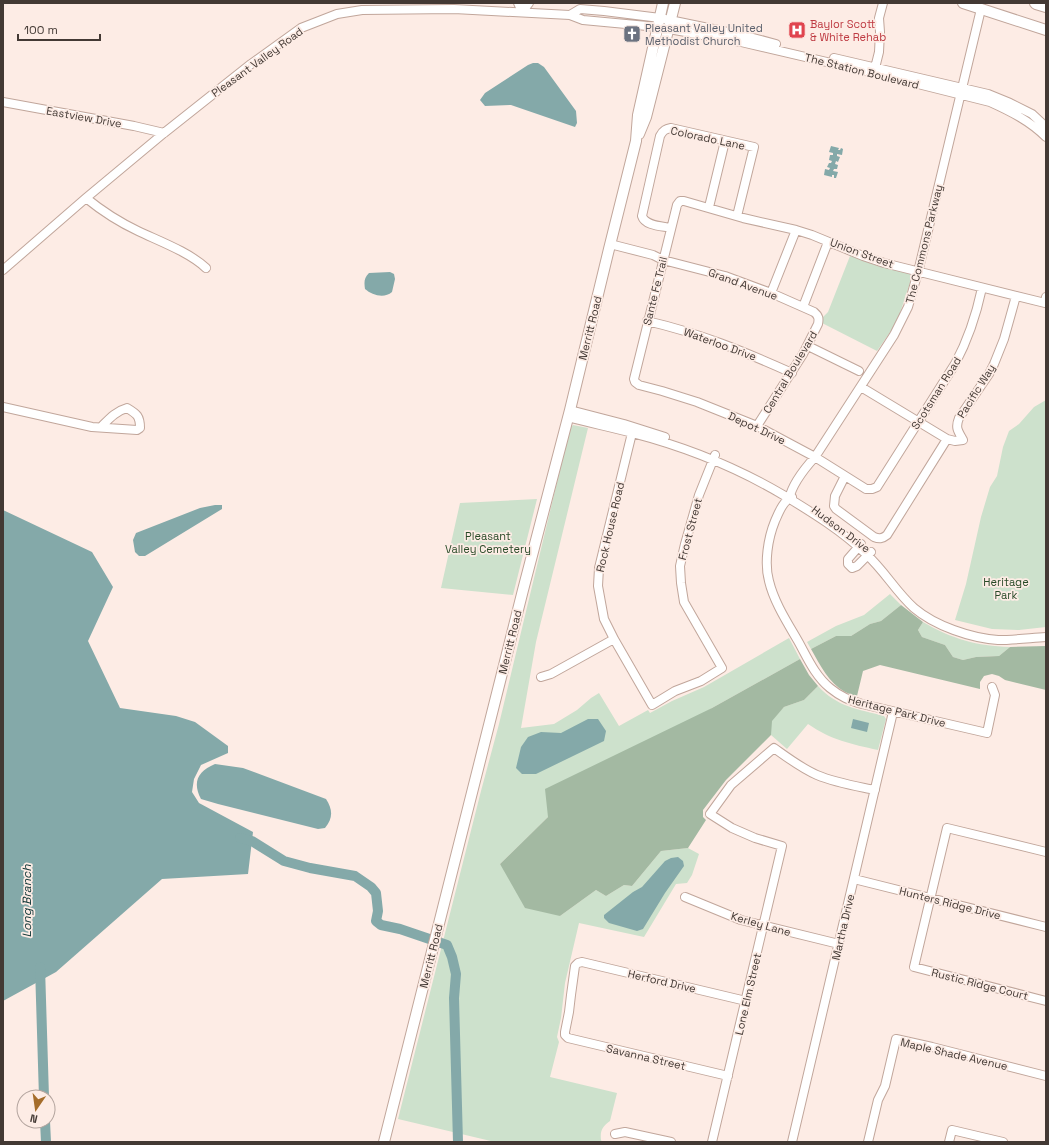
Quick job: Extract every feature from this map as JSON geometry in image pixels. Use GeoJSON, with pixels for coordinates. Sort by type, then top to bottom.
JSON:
{"type":"FeatureCollection","features":[{"type":"Feature","properties":{"kind":"highway"},"geometry":{"type":"LineString","coordinates":[[1036,3],[1046,6]]}},
{"type":"Feature","properties":{"kind":"main road","name":"Merritt Road"},"geometry":{"type":"LineString","coordinates":[[636,141],[638,115],[664,3]]}},
{"type":"Feature","properties":{"kind":"main road","name":"Merritt Road"},"geometry":{"type":"LineString","coordinates":[[384,1142],[521,597],[569,414],[636,141],[646,117],[675,3]]}},
{"type":"Feature","properties":{"kind":"main road"},"geometry":{"type":"LineString","coordinates":[[963,3],[1046,30]]}},
{"type":"Feature","properties":{"kind":"street"},"geometry":{"type":"LineString","coordinates":[[518,3],[522,12],[529,3]]}},
{"type":"Feature","properties":{"kind":"street"},"geometry":{"type":"LineString","coordinates":[[875,70],[879,52],[879,18],[883,3]]}},
{"type":"Feature","properties":{"kind":"street","name":"Pleasant Valley Road"},"geometry":{"type":"LineString","coordinates":[[3,270],[164,133],[251,64],[301,28],[336,14],[362,10],[454,6],[570,15],[580,9],[604,11],[670,25]]}},
{"type":"Feature","properties":{"kind":"street","name":"The Commons Parkway"},"geometry":{"type":"LineString","coordinates":[[791,496],[811,470],[815,458],[887,347],[908,307],[918,272],[981,9]]}},
{"type":"Feature","properties":{"kind":"street","name":"The Station Boulevard"},"geometry":{"type":"LineString","coordinates":[[670,25],[741,42],[875,70],[961,91],[1006,109],[1025,120],[1046,137]]}},
{"type":"Feature","properties":{"kind":"street","name":"The Station Boulevard"},"geometry":{"type":"LineString","coordinates":[[961,91],[988,94],[1010,103],[1032,114],[1046,127]]}},
{"type":"Feature","properties":{"kind":"street","name":"Eastview Drive"},"geometry":{"type":"LineString","coordinates":[[3,102],[134,126],[164,133]]}},
{"type":"Feature","properties":{"kind":"street","name":"Colorado Lane"},"geometry":{"type":"LineString","coordinates":[[671,228],[648,223],[642,216],[662,132],[667,128],[754,148],[737,216]]}},
{"type":"Feature","properties":{"kind":"street"},"geometry":{"type":"LineString","coordinates":[[709,208],[725,141]]}},
{"type":"Feature","properties":{"kind":"street"},"geometry":{"type":"LineString","coordinates":[[86,198],[115,219],[181,252],[206,268]]}},
{"type":"Feature","properties":{"kind":"street","name":"Union Street"},"geometry":{"type":"LineString","coordinates":[[680,201],[687,201],[737,216],[796,230],[884,263],[1016,296],[1045,300]]}},
{"type":"Feature","properties":{"kind":"street","name":"Sante Fe Trail"},"geometry":{"type":"LineString","coordinates":[[635,382],[634,376],[677,205],[680,201]]}},
{"type":"Feature","properties":{"kind":"street"},"geometry":{"type":"LineString","coordinates":[[771,293],[796,230]]}},
{"type":"Feature","properties":{"kind":"street"},"geometry":{"type":"LineString","coordinates":[[803,307],[828,242]]}},
{"type":"Feature","properties":{"kind":"street","name":"Grand Avenue"},"geometry":{"type":"LineString","coordinates":[[610,247],[652,259],[663,260],[718,274],[771,293],[814,312],[819,317]]}},
{"type":"Feature","properties":{"kind":"street","name":"Scotsman Road"},"geometry":{"type":"LineString","coordinates":[[872,489],[877,487],[955,364],[973,325],[982,288]]}},
{"type":"Feature","properties":{"kind":"street","name":"Pacific Way"},"geometry":{"type":"LineString","coordinates":[[947,439],[955,441],[963,440],[957,430],[956,424],[994,364],[1004,339],[1016,296]]}},
{"type":"Feature","properties":{"kind":"street","name":"Central Boulevard"},"geometry":{"type":"LineString","coordinates":[[757,426],[808,346],[818,324],[819,317]]}},
{"type":"Feature","properties":{"kind":"street","name":"Waterloo Drive"},"geometry":{"type":"LineString","coordinates":[[648,321],[720,342],[792,373]]}},
{"type":"Feature","properties":{"kind":"street"},"geometry":{"type":"LineString","coordinates":[[808,346],[859,371]]}},
{"type":"Feature","properties":{"kind":"street","name":"Depot Drive"},"geometry":{"type":"LineString","coordinates":[[635,382],[639,385],[683,397],[757,426],[815,458],[866,489],[872,489]]}},
{"type":"Feature","properties":{"kind":"street"},"geometry":{"type":"LineString","coordinates":[[845,476],[835,496],[834,506],[874,537],[880,538],[887,535],[947,439],[861,386]]}},
{"type":"Feature","properties":{"kind":"street"},"geometry":{"type":"LineString","coordinates":[[3,407],[92,427],[101,427]]}},
{"type":"Feature","properties":{"kind":"street","name":"Hudson Drive"},"geometry":{"type":"LineString","coordinates":[[569,414],[624,424],[714,457],[757,481],[791,496],[842,534],[860,545],[915,602],[945,621],[989,634],[1046,632]]}},
{"type":"Feature","properties":{"kind":"street","name":"Hudson Drive"},"geometry":{"type":"LineString","coordinates":[[569,414],[714,457]]}},
{"type":"Feature","properties":{"kind":"street","name":"Rock House Road"},"geometry":{"type":"LineString","coordinates":[[632,433],[599,568],[598,586],[604,619],[652,705]]}},
{"type":"Feature","properties":{"kind":"street","name":"Frost Street"},"geometry":{"type":"LineString","coordinates":[[652,705],[675,691],[701,681],[722,668],[684,602],[680,566],[699,495],[714,457]]}},
{"type":"Feature","properties":{"kind":"street","name":"Heritage Park Drive"},"geometry":{"type":"LineString","coordinates":[[791,496],[784,503],[771,531],[767,557],[768,580],[775,598],[815,671],[829,687],[843,698],[862,704],[987,733],[995,695],[992,687]]}},
{"type":"Feature","properties":{"kind":"street"},"geometry":{"type":"LineString","coordinates":[[860,545],[848,559],[848,564],[852,568],[857,566],[869,553]]}},
{"type":"Feature","properties":{"kind":"street","name":"Hudson Drive"},"geometry":{"type":"LineString","coordinates":[[869,553],[895,589],[915,608],[942,625],[970,636],[997,640],[1046,637]]}},
{"type":"Feature","properties":{"kind":"street"},"geometry":{"type":"LineString","coordinates":[[541,677],[551,674],[614,639]]}},
{"type":"Feature","properties":{"kind":"street","name":"Martha Drive"},"geometry":{"type":"LineString","coordinates":[[792,1142],[893,712]]}},
{"type":"Feature","properties":{"kind":"street","name":"Lone Elm Street"},"geometry":{"type":"LineString","coordinates":[[712,1142],[782,846],[755,838],[732,828],[710,814],[730,785],[774,748],[802,767],[817,775],[835,781],[875,790]]}},
{"type":"Feature","properties":{"kind":"street"},"geometry":{"type":"LineString","coordinates":[[930,898],[947,828],[1046,852]]}},
{"type":"Feature","properties":{"kind":"street","name":"Hunters Ridge Drive"},"geometry":{"type":"LineString","coordinates":[[854,879],[1046,927]]}},
{"type":"Feature","properties":{"kind":"street","name":"Kerley Lane"},"geometry":{"type":"LineString","coordinates":[[685,897],[741,920],[839,944]]}},
{"type":"Feature","properties":{"kind":"street","name":"Rustic Ridge Court"},"geometry":{"type":"LineString","coordinates":[[930,898],[914,968],[1046,1001]]}},
{"type":"Feature","properties":{"kind":"street","name":"Herford Drive"},"geometry":{"type":"LineString","coordinates":[[565,1035],[575,966],[582,962],[746,1001]]}},
{"type":"Feature","properties":{"kind":"street","name":"Savanna Street"},"geometry":{"type":"LineString","coordinates":[[565,1035],[568,1038],[728,1076]]}},
{"type":"Feature","properties":{"kind":"street","name":"Maple Shade Avenue"},"geometry":{"type":"LineString","coordinates":[[868,1142],[878,1100],[885,1086],[896,1039],[1046,1076]]}},
{"type":"Feature","properties":{"kind":"street"},"geometry":{"type":"LineString","coordinates":[[949,1142],[952,1130],[1003,1142]]}},
{"type":"Feature","properties":{"kind":"street"},"geometry":{"type":"LineString","coordinates":[[615,1134],[625,1132],[671,1142]]}},
{"type":"Feature","properties":{"kind":"green space"},"geometry":{"type":"Polygon","coordinates":[[[850,256],[910,274],[911,276],[899,316],[893,328],[877,351],[822,323],[823,317],[828,312],[850,256]]]}},
{"type":"Feature","properties":{"kind":"green space","name":"Heritage Park"},"geometry":{"type":"Polygon","coordinates":[[[1046,400],[1046,627],[1019,630],[992,629],[955,620],[966,584],[981,517],[990,487],[997,476],[1003,447],[1009,431],[1019,424],[1034,407],[1046,400]]]}},
{"type":"Feature","properties":{"kind":"green space"},"geometry":{"type":"Polygon","coordinates":[[[573,425],[588,428],[536,642],[521,728],[554,724],[577,710],[599,693],[619,726],[648,710],[650,713],[672,701],[704,687],[789,638],[800,659],[712,708],[548,817],[500,864],[560,916],[596,890],[606,896],[624,885],[632,886],[661,851],[688,848],[699,854],[692,875],[687,883],[676,884],[644,937],[579,923],[565,983],[557,1037],[559,1042],[550,1077],[617,1093],[610,1121],[603,1127],[601,1132],[602,1142],[495,1142],[398,1119],[499,724],[570,428],[573,425]]]}},
{"type":"Feature","properties":{"kind":"green space","name":"Pleasant Valley Cemetery"},"geometry":{"type":"Polygon","coordinates":[[[537,499],[513,595],[441,588],[460,503],[537,499]]]}},
{"type":"Feature","properties":{"kind":"green space"},"geometry":{"type":"Polygon","coordinates":[[[890,594],[901,605],[881,621],[870,624],[851,636],[836,636],[811,649],[807,642],[836,626],[864,615],[890,594]]]}},
{"type":"Feature","properties":{"kind":"green space"},"geometry":{"type":"Polygon","coordinates":[[[901,605],[923,622],[918,630],[922,637],[945,645],[953,657],[963,660],[976,657],[999,656],[1010,647],[1046,646],[1046,690],[1005,680],[992,674],[984,676],[980,682],[980,689],[880,665],[863,671],[857,696],[846,693],[834,684],[825,673],[811,649],[836,636],[851,636],[870,624],[881,621],[901,605]]]}},
{"type":"Feature","properties":{"kind":"green space"},"geometry":{"type":"Polygon","coordinates":[[[923,622],[944,633],[965,640],[987,645],[1010,647],[999,656],[976,657],[963,660],[953,657],[945,645],[922,637],[918,630],[923,622]]]}},
{"type":"Feature","properties":{"kind":"green space"},"geometry":{"type":"Polygon","coordinates":[[[800,659],[809,675],[818,686],[804,700],[784,707],[772,721],[771,735],[726,780],[703,810],[703,817],[706,820],[688,848],[661,851],[632,886],[624,885],[606,896],[596,890],[560,916],[525,908],[500,864],[548,817],[545,789],[712,708],[800,659]]]}},
{"type":"Feature","properties":{"kind":"green space"},"geometry":{"type":"Polygon","coordinates":[[[818,686],[825,693],[840,703],[884,716],[886,719],[878,750],[833,738],[808,724],[787,749],[771,735],[771,721],[784,707],[804,700],[818,686]]]}},
{"type":"Feature","properties":{"kind":"water"},"geometry":{"type":"Polygon","coordinates":[[[533,63],[538,63],[544,67],[576,111],[577,123],[575,127],[511,105],[485,106],[480,100],[485,93],[533,63]]]}},
{"type":"Feature","properties":{"kind":"water"},"geometry":{"type":"Polygon","coordinates":[[[831,146],[839,148],[838,150],[841,148],[843,149],[842,155],[837,154],[837,156],[840,157],[838,162],[836,161],[835,164],[838,165],[837,169],[834,169],[833,171],[838,172],[836,178],[834,178],[834,175],[832,175],[832,177],[824,175],[825,169],[829,170],[830,168],[827,167],[832,161],[829,160],[830,155],[833,155],[833,153],[829,152],[831,146]]]}},
{"type":"Feature","properties":{"kind":"water"},"geometry":{"type":"Polygon","coordinates":[[[390,272],[394,274],[395,279],[392,292],[382,296],[371,293],[365,289],[365,280],[369,273],[390,272]]]}},
{"type":"Feature","properties":{"kind":"water"},"geometry":{"type":"Polygon","coordinates":[[[222,505],[222,509],[145,556],[139,556],[135,552],[133,540],[136,533],[200,508],[222,505]]]}},
{"type":"Feature","properties":{"kind":"water"},"geometry":{"type":"Polygon","coordinates":[[[3,510],[92,552],[113,587],[88,641],[120,708],[176,716],[195,722],[228,746],[228,753],[201,765],[194,779],[192,792],[199,803],[253,832],[248,874],[162,879],[56,972],[3,1001],[3,510]]]}},
{"type":"Feature","properties":{"kind":"water"},"geometry":{"type":"Polygon","coordinates":[[[588,719],[598,719],[606,731],[604,741],[536,774],[522,774],[516,768],[521,747],[528,737],[541,732],[561,733],[588,719]]]}},
{"type":"Feature","properties":{"kind":"water"},"geometry":{"type":"Polygon","coordinates":[[[853,719],[869,723],[867,732],[851,728],[853,719]]]}},
{"type":"Feature","properties":{"kind":"water"},"geometry":{"type":"Polygon","coordinates":[[[215,764],[243,768],[326,799],[331,810],[330,821],[325,828],[318,829],[201,799],[197,787],[198,778],[204,770],[215,764]]]}},
{"type":"Feature","properties":{"kind":"water"},"geometry":{"type":"Polygon","coordinates":[[[678,857],[683,861],[684,866],[643,929],[637,931],[609,923],[604,918],[604,915],[633,892],[642,887],[665,861],[678,857]]]}},
{"type":"Feature","properties":{"kind":"waterway"},"geometry":{"type":"LineString","coordinates":[[240,838],[252,841],[284,861],[310,868],[355,876],[371,887],[376,893],[378,911],[376,921],[381,925],[400,929],[447,945],[452,957],[456,974],[454,998],[458,1142]]}},
{"type":"Feature","properties":{"kind":"waterway","name":"Long Branch"},"geometry":{"type":"LineString","coordinates":[[40,967],[44,1089]]}},
{"type":"Feature","properties":{"kind":"waterway","name":"Long Branch"},"geometry":{"type":"LineString","coordinates":[[45,1129],[46,1142]]}},
{"type":"Feature","properties":{"kind":"place","name":"Baylor Scott & White Rehab"},"geometry":{"type":"Point","coordinates":[797,30]}},
{"type":"Feature","properties":{"kind":"place","name":"Pleasant Valley United Methodist Church"},"geometry":{"type":"Point","coordinates":[632,34]}}]}
